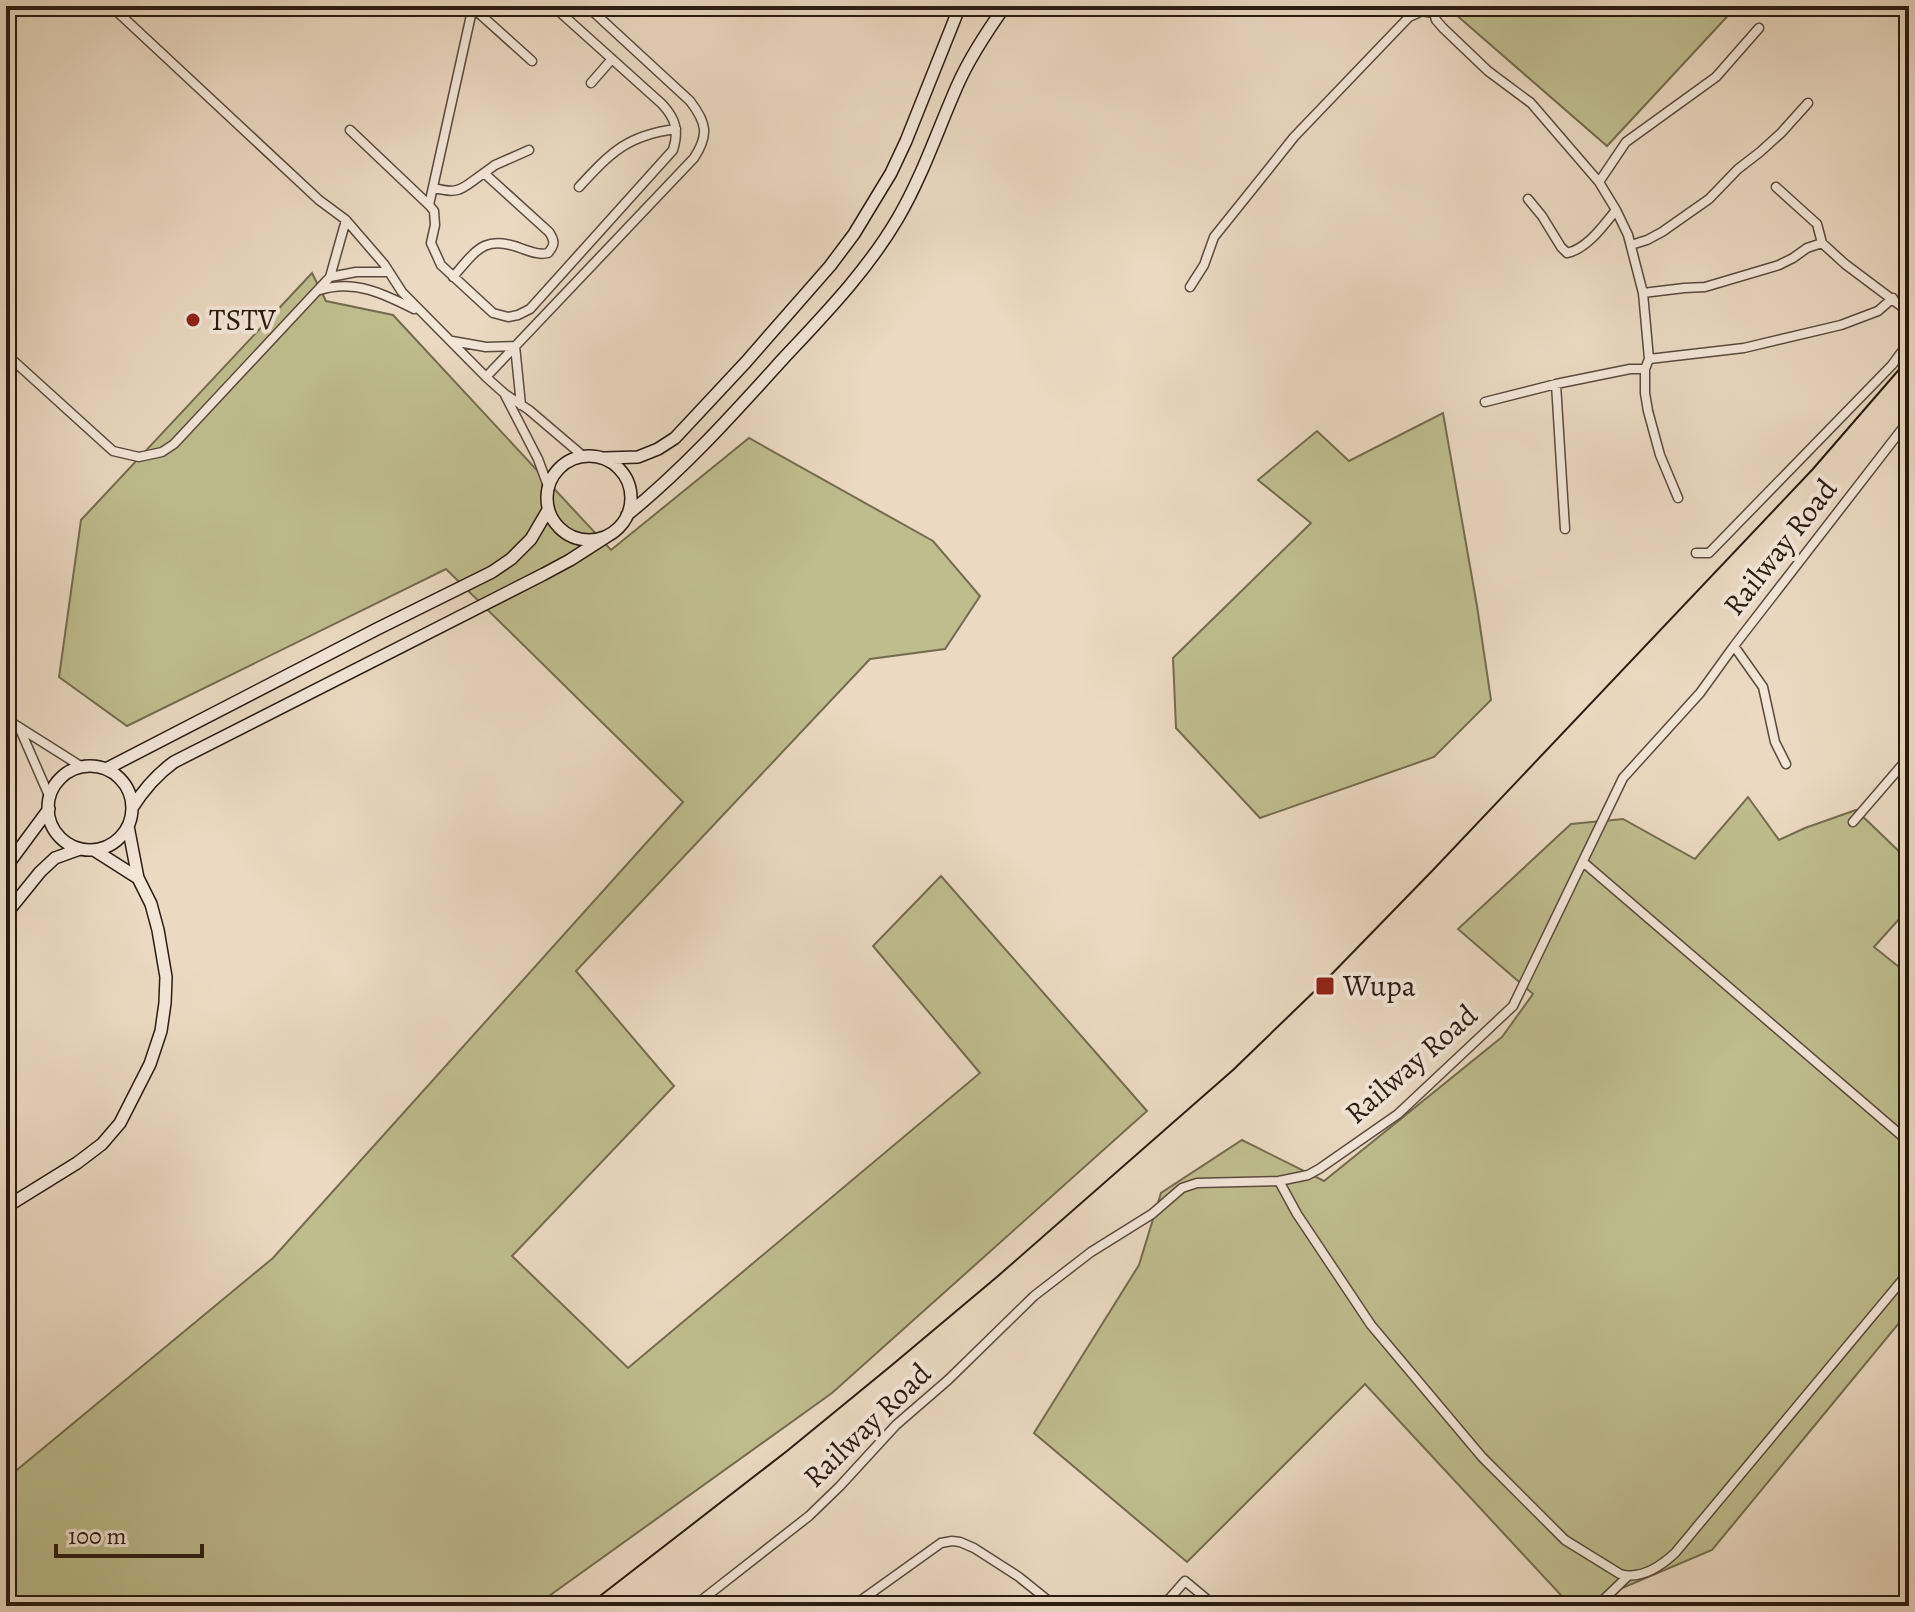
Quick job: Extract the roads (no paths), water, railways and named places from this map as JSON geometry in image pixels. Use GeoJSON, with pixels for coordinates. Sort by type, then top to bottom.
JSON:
{"type":"FeatureCollection","features":[{"type":"Feature","properties":{"kind":"street"},"geometry":{"type":"LineString","coordinates":[[111,6],[319,200],[346,220],[402,292],[486,377],[583,456]]}},
{"type":"Feature","properties":{"kind":"street"},"geometry":{"type":"LineString","coordinates":[[350,130],[434,211],[431,243],[441,265],[453,277],[493,313],[508,317],[530,309],[673,150],[676,138],[671,114],[662,104],[553,6]]}},
{"type":"Feature","properties":{"kind":"street"},"geometry":{"type":"LineString","coordinates":[[486,377],[694,158],[703,144],[705,128],[700,114],[690,101],[587,6]]}},
{"type":"Feature","properties":{"kind":"street"},"geometry":{"type":"LineString","coordinates":[[548,486],[556,472],[568,461],[583,456],[638,457],[675,438],[830,266],[854,234],[891,173],[960,6]]}},
{"type":"Feature","properties":{"kind":"street"},"geometry":{"type":"LineString","coordinates":[[627,515],[741,406],[850,286],[916,186],[958,82],[1005,6]]}},
{"type":"Feature","properties":{"kind":"street"},"geometry":{"type":"LineString","coordinates":[[473,7],[532,61]]}},
{"type":"Feature","properties":{"kind":"street"},"geometry":{"type":"LineString","coordinates":[[429,205],[473,7]]}},
{"type":"Feature","properties":{"kind":"street"},"geometry":{"type":"LineString","coordinates":[[1190,287],[1204,265],[1214,237],[1294,137],[1409,17],[1432,10],[1443,28],[1488,71],[1531,103],[1599,182],[1616,210],[1631,245],[1643,293],[1649,359],[1645,369],[1645,393],[1653,434],[1678,498]]}},
{"type":"Feature","properties":{"kind":"street"},"geometry":{"type":"LineString","coordinates":[[1599,182],[1626,142],[1716,77],[1759,28]]}},
{"type":"Feature","properties":{"kind":"street"},"geometry":{"type":"LineString","coordinates":[[591,83],[612,59]]}},
{"type":"Feature","properties":{"kind":"street"},"geometry":{"type":"LineString","coordinates":[[1631,245],[1662,232],[1709,199],[1738,169],[1781,133],[1808,103]]}},
{"type":"Feature","properties":{"kind":"street"},"geometry":{"type":"LineString","coordinates":[[579,187],[625,144],[653,132],[676,129]]}},
{"type":"Feature","properties":{"kind":"street"},"geometry":{"type":"LineString","coordinates":[[434,188],[452,192],[459,190],[495,165],[529,150]]}},
{"type":"Feature","properties":{"kind":"street"},"geometry":{"type":"LineString","coordinates":[[453,277],[476,251],[491,243],[501,242],[540,255],[548,253],[554,246],[549,232],[484,173]]}},
{"type":"Feature","properties":{"kind":"street"},"geometry":{"type":"LineString","coordinates":[[1776,187],[1817,224],[1822,243],[1845,264],[1909,310]]}},
{"type":"Feature","properties":{"kind":"street"},"geometry":{"type":"LineString","coordinates":[[1528,199],[1567,253],[1590,239],[1616,210]]}},
{"type":"Feature","properties":{"kind":"street"},"geometry":{"type":"LineString","coordinates":[[6,354],[113,451],[139,457],[162,452],[174,444],[330,277],[346,220]]}},
{"type":"Feature","properties":{"kind":"street"},"geometry":{"type":"LineString","coordinates":[[1643,293],[1705,287],[1779,265],[1822,243]]}},
{"type":"Feature","properties":{"kind":"street"},"geometry":{"type":"LineString","coordinates":[[330,277],[356,272],[389,272]]}},
{"type":"Feature","properties":{"kind":"street"},"geometry":{"type":"LineString","coordinates":[[316,292],[342,286],[370,289],[421,312]]}},
{"type":"Feature","properties":{"kind":"street"},"geometry":{"type":"LineString","coordinates":[[1649,359],[1744,348],[1841,325],[1878,311],[1893,298]]}},
{"type":"Feature","properties":{"kind":"street"},"geometry":{"type":"LineString","coordinates":[[450,340],[486,347],[515,346]]}},
{"type":"Feature","properties":{"kind":"street","name":"Railway Road"},"geometry":{"type":"LineString","coordinates":[[1696,553],[1709,553],[1892,365],[1909,342]]}},
{"type":"Feature","properties":{"kind":"street"},"geometry":{"type":"LineString","coordinates":[[515,346],[521,405]]}},
{"type":"Feature","properties":{"kind":"street"},"geometry":{"type":"LineString","coordinates":[[1485,402],[1556,384],[1630,369],[1645,369]]}},
{"type":"Feature","properties":{"kind":"street"},"geometry":{"type":"LineString","coordinates":[[1556,384],[1565,529]]}},
{"type":"Feature","properties":{"kind":"street"},"geometry":{"type":"LineString","coordinates":[[505,394],[538,459],[548,486],[548,510],[557,526],[572,537],[591,540],[609,535]]}},
{"type":"Feature","properties":{"kind":"street","name":"Railway Road"},"geometry":{"type":"LineString","coordinates":[[694,1606],[809,1516],[896,1425],[948,1380],[1034,1296],[1091,1252],[1152,1214],[1182,1188],[1197,1183],[1279,1181],[1308,1175],[1319,1169],[1398,1114],[1513,1006],[1623,778],[1700,693],[1909,421]]}},
{"type":"Feature","properties":{"kind":"street"},"geometry":{"type":"LineString","coordinates":[[132,808],[144,788],[174,762],[544,574],[609,535],[627,515],[631,502],[625,476],[617,465],[605,458]]}},
{"type":"Feature","properties":{"kind":"street"},"geometry":{"type":"LineString","coordinates":[[106,769],[492,572],[531,539],[548,510]]}},
{"type":"Feature","properties":{"kind":"street"},"geometry":{"type":"LineString","coordinates":[[1734,646],[1763,687],[1775,742],[1786,764]]}},
{"type":"Feature","properties":{"kind":"street"},"geometry":{"type":"LineString","coordinates":[[6,719],[82,767]]}},
{"type":"Feature","properties":{"kind":"street"},"geometry":{"type":"LineString","coordinates":[[6,867],[49,803],[54,787],[70,771],[94,766],[106,769],[125,785],[131,796],[132,808],[128,826],[120,838],[108,846],[94,850],[80,849],[67,843],[57,834],[51,822],[49,803],[19,727]]}},
{"type":"Feature","properties":{"kind":"street"},"geometry":{"type":"LineString","coordinates":[[1853,822],[1909,757]]}},
{"type":"Feature","properties":{"kind":"street"},"geometry":{"type":"LineString","coordinates":[[6,1207],[102,1144],[120,1123],[150,1064],[161,1031],[166,977],[163,953],[151,904],[138,878],[128,826]]}},
{"type":"Feature","properties":{"kind":"street"},"geometry":{"type":"LineString","coordinates":[[6,914],[55,858],[80,849]]}},
{"type":"Feature","properties":{"kind":"street"},"geometry":{"type":"LineString","coordinates":[[94,850],[138,878]]}},
{"type":"Feature","properties":{"kind":"street"},"geometry":{"type":"LineString","coordinates":[[1583,862],[1909,1142]]}},
{"type":"Feature","properties":{"kind":"street"},"geometry":{"type":"LineString","coordinates":[[1279,1181],[1297,1214],[1371,1325],[1482,1457],[1565,1540],[1628,1576],[1655,1568],[1675,1553],[1909,1272]]}},
{"type":"Feature","properties":{"kind":"street"},"geometry":{"type":"LineString","coordinates":[[853,1606],[941,1543],[952,1541],[974,1548],[1053,1604]]}},
{"type":"Feature","properties":{"kind":"street"},"geometry":{"type":"LineString","coordinates":[[1597,1606],[1628,1576]]}},
{"type":"Feature","properties":{"kind":"street"},"geometry":{"type":"LineString","coordinates":[[1163,1606],[1185,1581],[1215,1606]]}},
{"type":"Feature","properties":{"kind":"street"},"geometry":{"type":"LineString","coordinates":[[1040,1606],[1053,1604]]}},
{"type":"Feature","properties":{"kind":"tram line"},"geometry":{"type":"LineString","coordinates":[[587,1606],[892,1365],[1233,1070],[1433,870],[1812,470],[1909,358]]}},
{"type":"Feature","properties":{"kind":"place","name":"TSTV"},"geometry":{"type":"Point","coordinates":[193,320]}},
{"type":"Feature","properties":{"kind":"place","name":"Wupa"},"geometry":{"type":"Point","coordinates":[1325,986]}}]}
